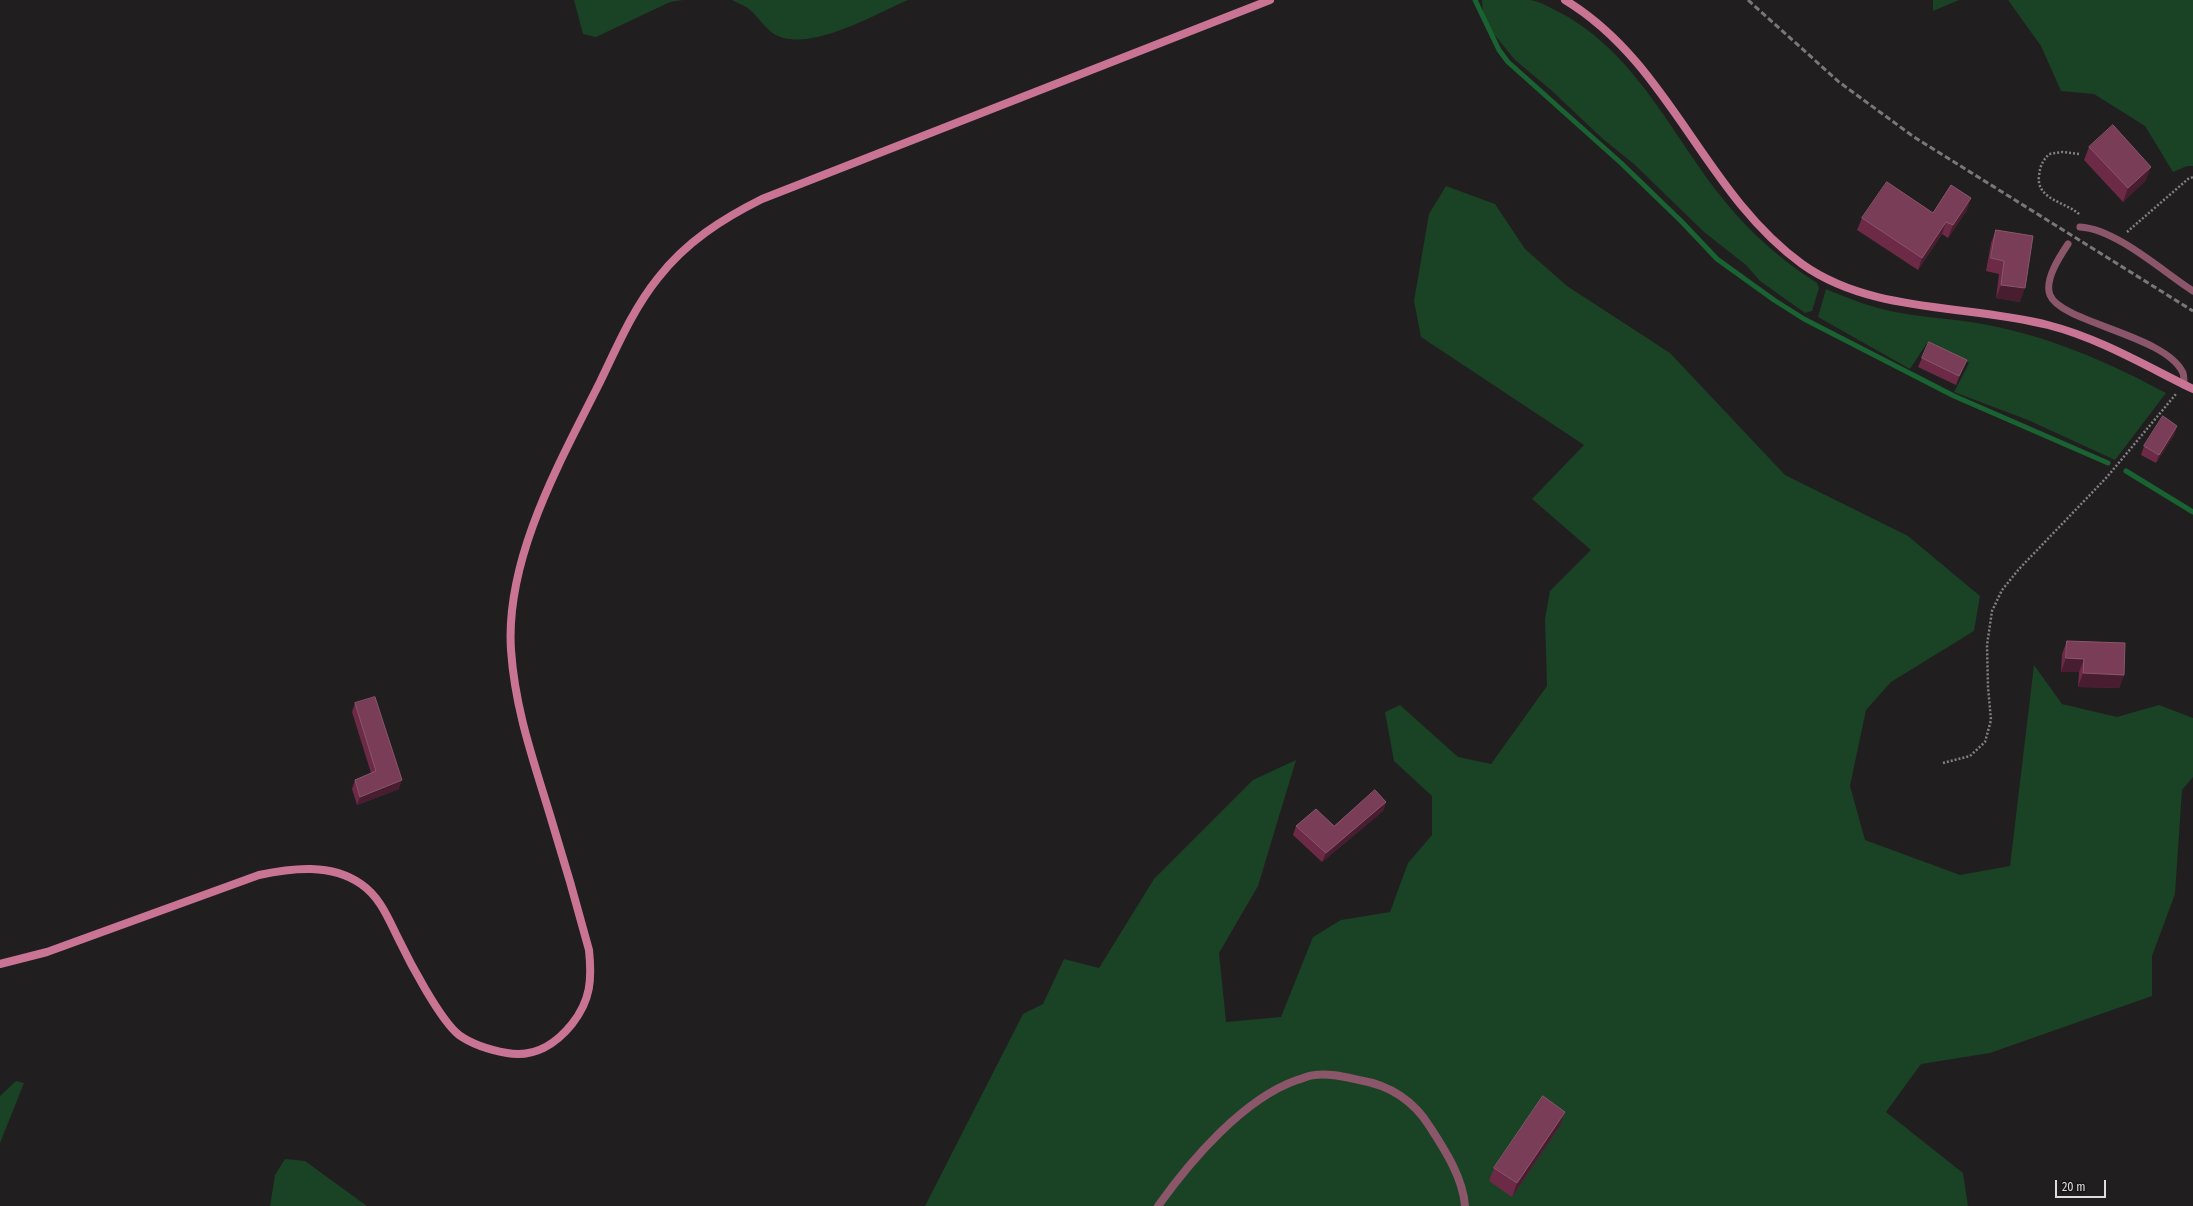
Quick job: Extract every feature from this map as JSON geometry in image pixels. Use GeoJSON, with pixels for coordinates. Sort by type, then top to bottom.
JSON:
{"type":"FeatureCollection","features":[{"type":"Feature","properties":{"kind":"street"},"geometry":{"type":"LineString","coordinates":[[0,964],[47,952],[259,875],[290,868],[320,869],[352,878],[377,897],[407,957],[448,1024],[459,1035],[474,1044],[511,1054],[528,1054],[541,1050],[563,1035],[574,1022],[588,998],[591,972],[589,950],[519,714],[511,648],[514,605],[523,554],[548,489],[634,315],[657,279],[678,255],[706,231],[731,215],[762,199],[1270,0]]}},
{"type":"Feature","properties":{"kind":"street"},"geometry":{"type":"LineString","coordinates":[[1565,0],[1603,28],[1627,49],[1653,81],[1690,137],[1730,192],[1756,223],[1780,247],[1830,281],[1854,291],[1884,298],[1932,307],[2006,315],[2050,326],[2106,346],[2193,389]]}},
{"type":"Feature","properties":{"kind":"street"},"geometry":{"type":"LineString","coordinates":[[1158,1206],[1209,1145],[1246,1108],[1288,1084],[1314,1075],[1339,1076],[1370,1082],[1397,1094],[1420,1111],[1456,1172],[1465,1206]]}},
{"type":"Feature","properties":{"kind":"lane"},"geometry":{"type":"LineString","coordinates":[[2080,227],[2093,228],[2111,235],[2193,290]]}},
{"type":"Feature","properties":{"kind":"lane"},"geometry":{"type":"LineString","coordinates":[[2068,244],[2056,262],[2050,279],[2049,294],[2055,303],[2070,312],[2127,335],[2176,362],[2183,374],[2184,385]]}},
{"type":"Feature","properties":{"kind":"path"},"geometry":{"type":"LineString","coordinates":[[2079,154],[2062,152],[2049,154],[2040,164],[2039,181],[2043,193],[2052,200],[2072,208],[2082,217],[2080,227]]}},
{"type":"Feature","properties":{"kind":"path"},"geometry":{"type":"LineString","coordinates":[[2127,232],[2188,179],[2193,177]]}},
{"type":"Feature","properties":{"kind":"path"},"geometry":{"type":"LineString","coordinates":[[1943,763],[1970,756],[1985,742],[1991,720],[1988,687],[1987,644],[1992,610],[2002,590],[2019,569],[2107,477],[2184,385]]}},
{"type":"Feature","properties":{"kind":"green space"},"geometry":{"type":"Polygon","coordinates":[[[574,0],[683,0],[670,2],[596,37],[583,34],[574,0]]]}},
{"type":"Feature","properties":{"kind":"green space"},"geometry":{"type":"Polygon","coordinates":[[[732,0],[908,0],[844,29],[808,39],[792,39],[774,34],[749,9],[732,0]]]}},
{"type":"Feature","properties":{"kind":"green space"},"geometry":{"type":"Polygon","coordinates":[[[1482,0],[1531,0],[1539,2],[1561,13],[1587,30],[1610,49],[1631,71],[1701,170],[1741,220],[1777,254],[1817,283],[1819,288],[1812,311],[1805,313],[1760,281],[1746,265],[1704,232],[1634,164],[1603,139],[1551,90],[1515,60],[1493,33],[1483,13],[1482,0]]]}},
{"type":"Feature","properties":{"kind":"green space"},"geometry":{"type":"Polygon","coordinates":[[[1933,0],[1959,0],[1933,11],[1933,0]]]}},
{"type":"Feature","properties":{"kind":"green space"},"geometry":{"type":"Polygon","coordinates":[[[2008,0],[2193,0],[2193,166],[2187,166],[2173,172],[2145,126],[2094,94],[2061,91],[2041,46],[2008,0]]]}},
{"type":"Feature","properties":{"kind":"green space"},"geometry":{"type":"Polygon","coordinates":[[[1446,186],[1495,204],[1525,249],[1567,286],[1670,353],[1785,475],[1908,536],[1980,596],[1974,631],[1891,682],[1866,710],[1850,786],[1865,840],[1960,875],[2010,866],[2034,665],[2062,704],[2117,717],[2159,705],[2193,718],[2193,777],[2182,790],[2175,894],[2152,956],[2152,996],[1990,1053],[1921,1064],[1886,1112],[1963,1173],[1968,1206],[925,1206],[1023,1014],[1043,1004],[1064,959],[1099,968],[1154,879],[1253,780],[1296,760],[1258,886],[1219,953],[1226,1022],[1281,1017],[1313,937],[1341,920],[1390,912],[1408,863],[1432,835],[1432,796],[1394,761],[1385,712],[1400,705],[1458,757],[1491,764],[1547,686],[1545,619],[1550,591],[1591,550],[1532,499],[1584,445],[1421,337],[1414,301],[1429,214],[1446,186]]]}},
{"type":"Feature","properties":{"kind":"green space"},"geometry":{"type":"Polygon","coordinates":[[[1826,289],[1886,310],[1918,316],[1977,323],[2035,336],[2102,361],[2166,393],[2115,460],[2028,420],[1954,392],[1969,363],[1927,343],[1910,369],[1818,317],[1826,289]]]}},
{"type":"Feature","properties":{"kind":"green space"},"geometry":{"type":"Polygon","coordinates":[[[16,1081],[24,1083],[0,1143],[0,1096],[16,1081]]]}},
{"type":"Feature","properties":{"kind":"green space"},"geometry":{"type":"Polygon","coordinates":[[[285,1159],[305,1161],[367,1206],[270,1206],[275,1175],[285,1159]]]}},
{"type":"Feature","properties":{"kind":"building"},"geometry":{"type":"Polygon","coordinates":[[[2113,125],[2151,167],[2128,188],[2089,147],[2113,125]]]}},
{"type":"Feature","properties":{"kind":"building"},"geometry":{"type":"Polygon","coordinates":[[[1887,182],[1933,213],[1951,185],[1971,198],[1953,225],[1946,222],[1922,258],[1862,218],[1887,182]]]}},
{"type":"Feature","properties":{"kind":"building"},"geometry":{"type":"Polygon","coordinates":[[[1996,230],[2033,236],[2025,288],[2001,285],[2004,261],[1991,258],[1996,230]]]}},
{"type":"Feature","properties":{"kind":"building"},"geometry":{"type":"Polygon","coordinates":[[[1929,342],[1967,360],[1959,376],[1922,358],[1929,342]]]}},
{"type":"Feature","properties":{"kind":"building"},"geometry":{"type":"Polygon","coordinates":[[[2163,416],[2177,426],[2159,455],[2144,446],[2163,416]]]}},
{"type":"Feature","properties":{"kind":"building"},"geometry":{"type":"Polygon","coordinates":[[[2067,641],[2125,643],[2124,675],[2083,673],[2084,659],[2066,658],[2067,641]]]}},
{"type":"Feature","properties":{"kind":"building"},"geometry":{"type":"Polygon","coordinates":[[[375,697],[402,780],[360,797],[355,780],[376,771],[355,703],[375,697]]]}},
{"type":"Feature","properties":{"kind":"building"},"geometry":{"type":"Polygon","coordinates":[[[1375,790],[1386,802],[1326,853],[1296,826],[1316,809],[1334,826],[1375,790]]]}},
{"type":"Feature","properties":{"kind":"building"},"geometry":{"type":"Polygon","coordinates":[[[1543,1096],[1565,1112],[1517,1183],[1494,1168],[1543,1096]]]}},
{"type":"Feature","properties":{"kind":"waterway"},"geometry":{"type":"LineString","coordinates":[[1475,0],[1499,50],[1508,62],[1621,163],[1682,222],[1717,259],[1774,300],[1804,319],[1954,396],[2108,463]]}},
{"type":"Feature","properties":{"kind":"waterway"},"geometry":{"type":"LineString","coordinates":[[2126,471],[2193,512]]}},
{"type":"Feature","properties":{"kind":"railway"},"geometry":{"type":"LineString","coordinates":[[1748,0],[1839,82],[1914,137],[2193,311]]}}]}
